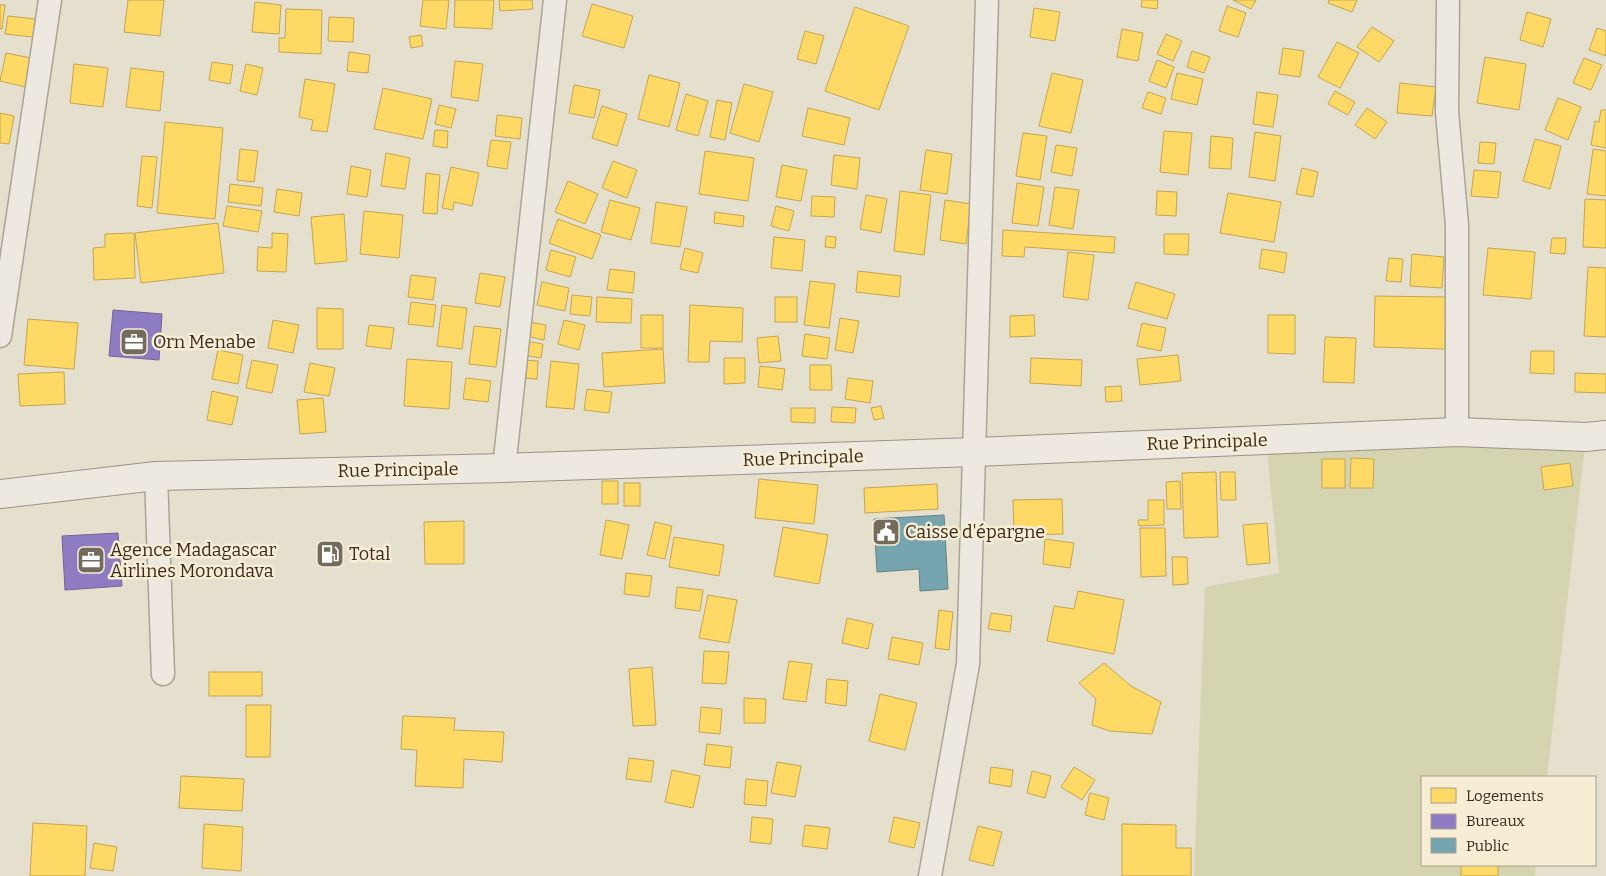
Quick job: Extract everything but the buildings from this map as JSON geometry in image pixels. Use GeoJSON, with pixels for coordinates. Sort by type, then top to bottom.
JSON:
{"type":"FeatureCollection","features":[{"type":"Feature","properties":{"kind":"main road","name":"Rue Principale"},"geometry":{"type":"LineString","coordinates":[[0,494],[156,476],[504,468],[974,452],[1457,432],[1586,437],[1606,435]]}},
{"type":"Feature","properties":{"kind":"street"},"geometry":{"type":"LineString","coordinates":[[0,336],[50,0]]}},
{"type":"Feature","properties":{"kind":"street"},"geometry":{"type":"LineString","coordinates":[[504,468],[556,0]]}},
{"type":"Feature","properties":{"kind":"street"},"geometry":{"type":"LineString","coordinates":[[930,876],[968,664],[987,0]]}},
{"type":"Feature","properties":{"kind":"street"},"geometry":{"type":"LineString","coordinates":[[1448,0],[1447,112],[1457,225],[1457,432]]}},
{"type":"Feature","properties":{"kind":"street"},"geometry":{"type":"LineString","coordinates":[[156,476],[163,674]]}},
{"type":"Feature","properties":{"kind":"green space"},"geometry":{"type":"Polygon","coordinates":[[[1586,437],[1547,776],[1421,776],[1421,866],[1536,866],[1535,876],[1194,876],[1205,587],[1279,573],[1266,440],[1586,437]]]}},
{"type":"Feature","properties":{"kind":"place","name":"Orn Menabe"},"geometry":{"type":"Point","coordinates":[134,342]}},
{"type":"Feature","properties":{"kind":"place","name":"Caisse d'épargne"},"geometry":{"type":"Point","coordinates":[886,532]}},
{"type":"Feature","properties":{"kind":"place","name":"Total"},"geometry":{"type":"Point","coordinates":[330,554]}},
{"type":"Feature","properties":{"kind":"place","name":"Agence Madagascar Airlines Morondava"},"geometry":{"type":"Point","coordinates":[91,560]}}]}
